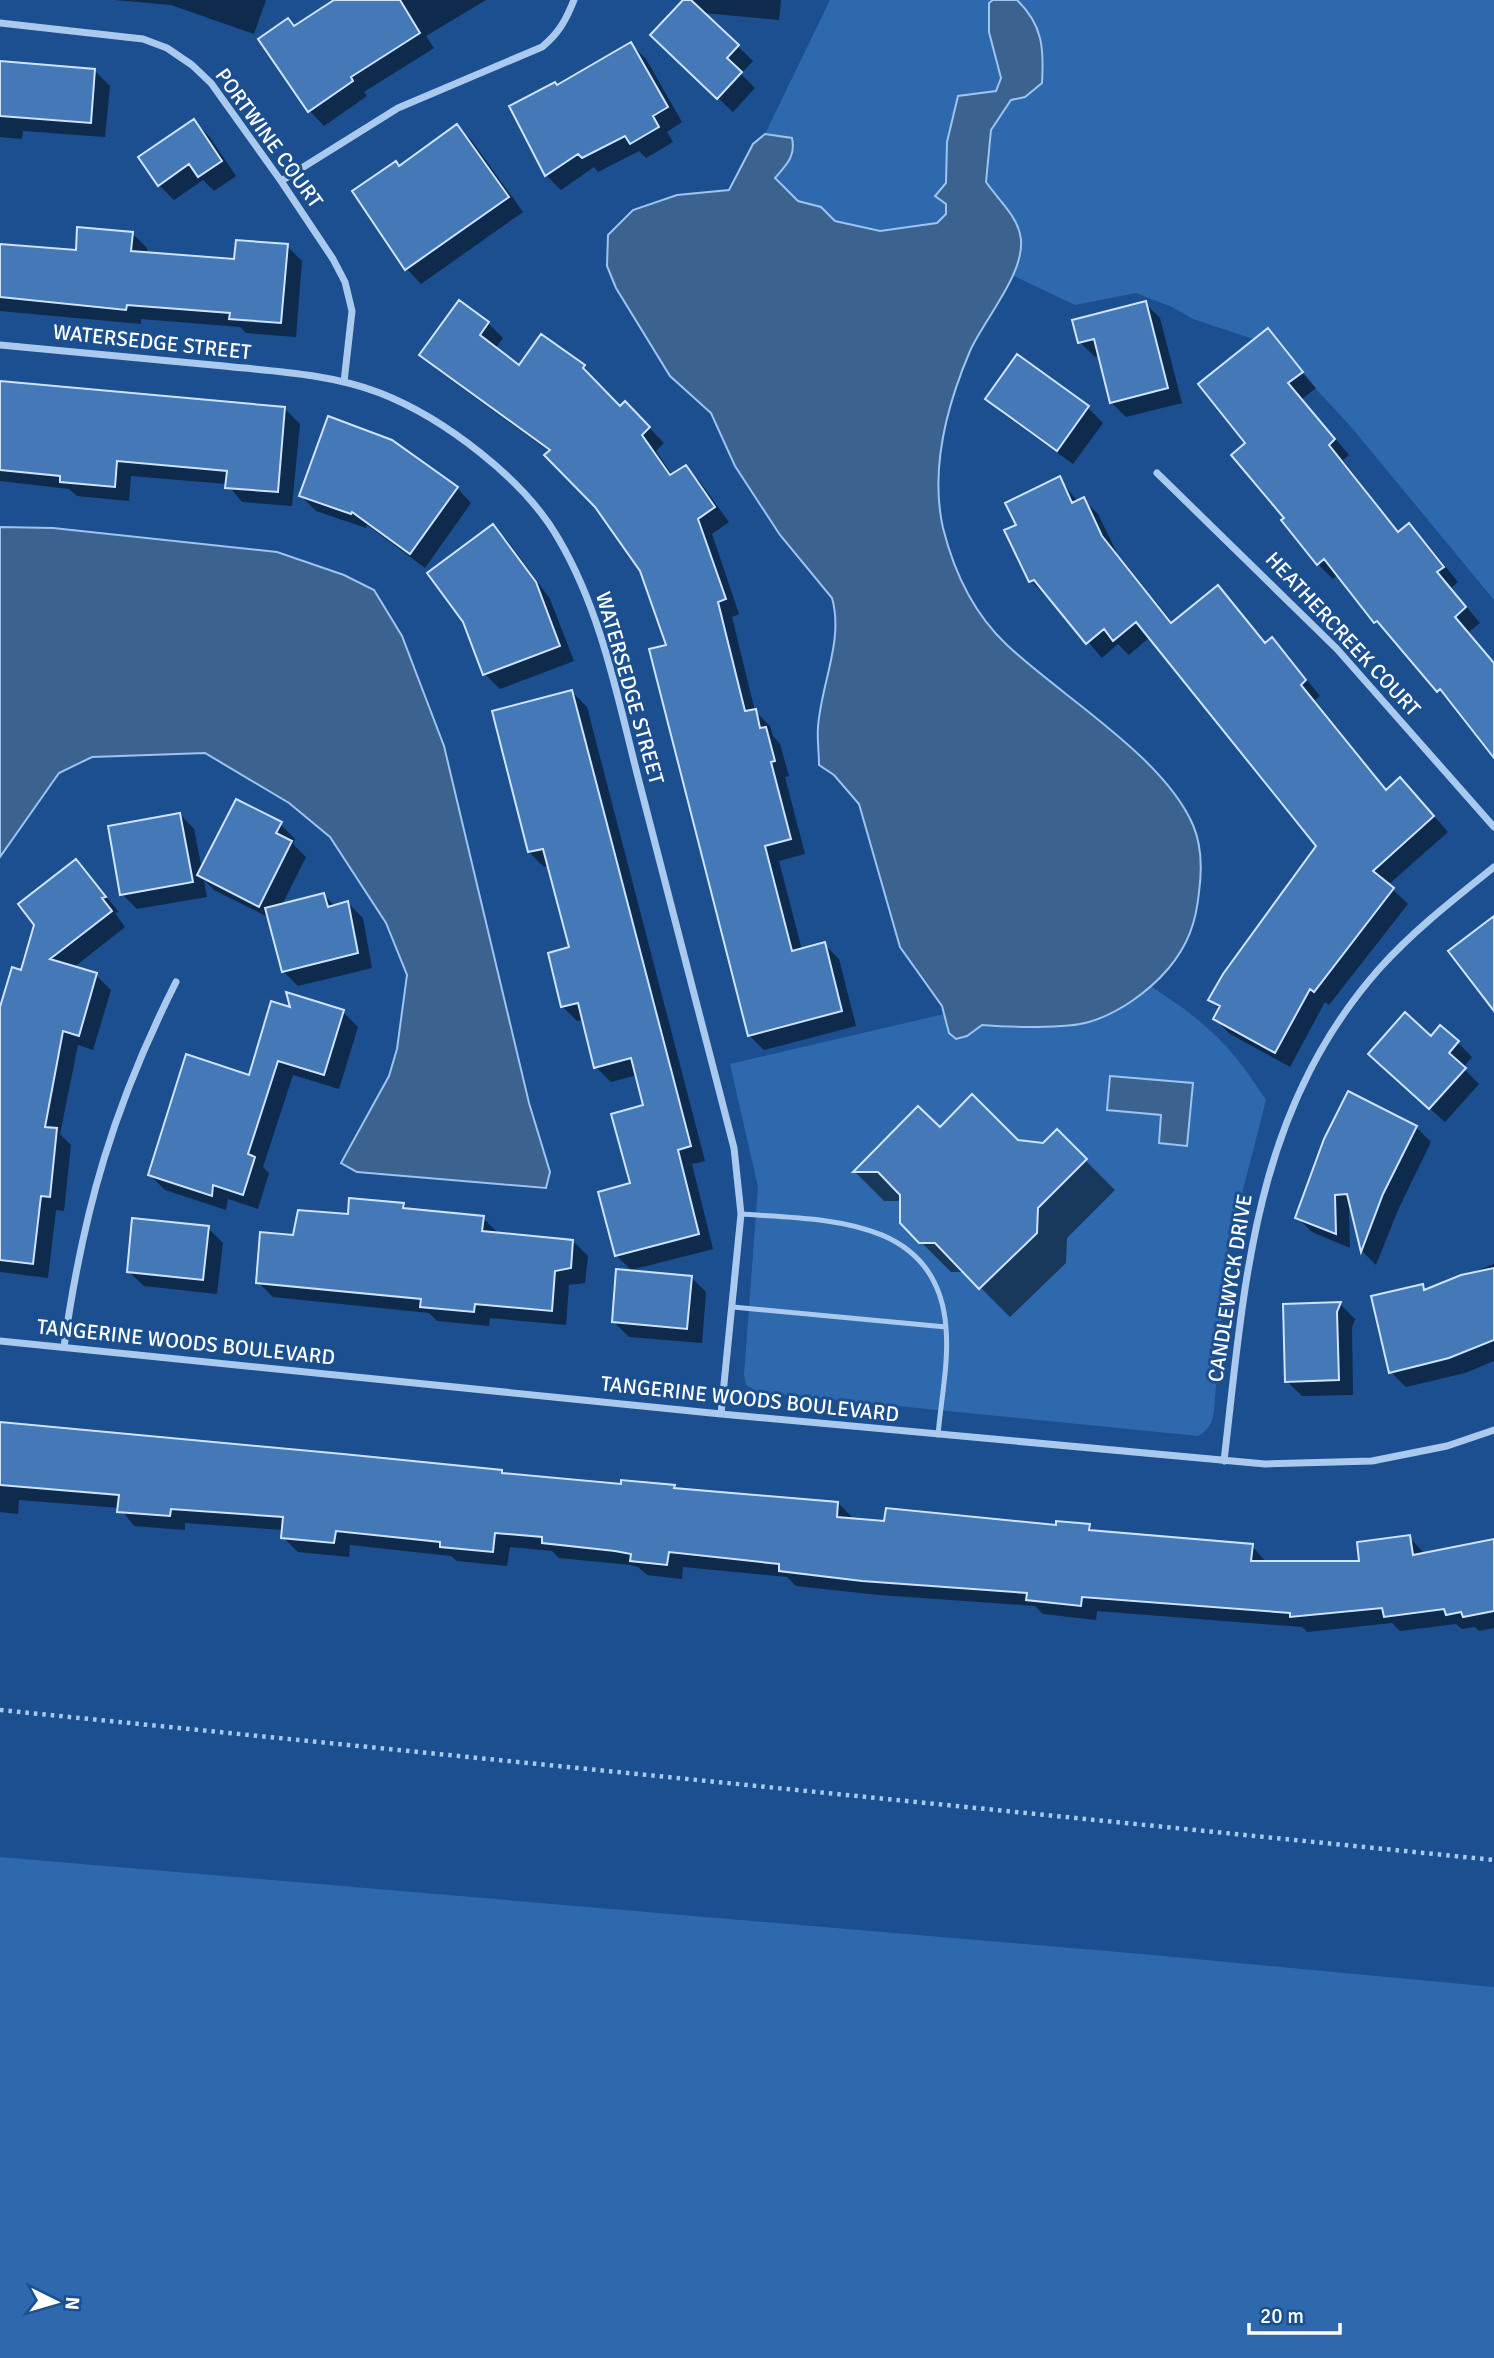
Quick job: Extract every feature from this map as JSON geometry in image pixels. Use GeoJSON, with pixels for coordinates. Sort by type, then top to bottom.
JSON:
{"type":"FeatureCollection","features":[{"type":"Feature","properties":{"kind":"street"},"geometry":{"type":"LineString","coordinates":[[281,181],[398,108],[542,47],[566,21],[574,0]]}},
{"type":"Feature","properties":{"kind":"street","name":"PORTWINE COURT"},"geometry":{"type":"LineString","coordinates":[[0,23],[128,36],[167,48],[192,65],[211,83],[281,181],[333,259],[345,282],[352,311],[344,382]]}},
{"type":"Feature","properties":{"kind":"street","name":"WATERSEDGE STREET"},"geometry":{"type":"LineString","coordinates":[[0,345],[286,372],[344,382],[415,409],[489,461],[528,499],[550,527],[578,575],[609,664],[734,1148],[741,1214],[721,1414]]}},
{"type":"Feature","properties":{"kind":"street","name":"HEATHERCREEK COURT"},"geometry":{"type":"LineString","coordinates":[[1157,473],[1337,649],[1494,827]]}},
{"type":"Feature","properties":{"kind":"street","name":"CANDLEWYCK DRIVE"},"geometry":{"type":"LineString","coordinates":[[1224,1461],[1253,1231],[1265,1180],[1289,1114],[1326,1040],[1379,970],[1438,912],[1494,867]]}},
{"type":"Feature","properties":{"kind":"street"},"geometry":{"type":"LineString","coordinates":[[64,1347],[73,1281],[100,1165],[144,1046],[176,982]]}},
{"type":"Feature","properties":{"kind":"street","name":"TANGERINE WOODS BOULEVARD"},"geometry":{"type":"LineString","coordinates":[[0,1341],[721,1414],[1224,1461],[1301,1465],[1372,1461],[1447,1446],[1494,1430]]}},
{"type":"Feature","properties":{"kind":"lane"},"geometry":{"type":"LineString","coordinates":[[741,1214],[830,1220],[876,1230],[919,1260],[931,1275],[940,1296],[946,1327],[938,1435]]}},
{"type":"Feature","properties":{"kind":"lane"},"geometry":{"type":"LineString","coordinates":[[733,1307],[946,1327]]}},
{"type":"Feature","properties":{"kind":"path"},"geometry":{"type":"LineString","coordinates":[[0,1710],[1494,1860]]}},
{"type":"Feature","properties":{"kind":"shaded area"},"geometry":{"type":"Polygon","coordinates":[[[830,0],[993,0],[989,3],[989,32],[1001,78],[996,91],[958,96],[947,164],[946,214],[937,223],[880,231],[835,221],[821,207],[798,201],[775,178],[794,148],[792,138],[765,134],[830,0]]]}},
{"type":"Feature","properties":{"kind":"shaded area"},"geometry":{"type":"Polygon","coordinates":[[[993,0],[1017,0],[1032,19],[1042,48],[1042,83],[1025,97],[1011,100],[991,130],[986,182],[1015,220],[1021,248],[1012,278],[970,351],[954,393],[940,461],[939,506],[943,528],[959,576],[975,606],[995,633],[1135,751],[1179,800],[1196,833],[1201,875],[1196,914],[1186,942],[1168,969],[1132,1001],[1089,1022],[1036,1027],[982,1025],[967,1036],[956,1039],[949,1033],[942,1006],[900,947],[859,804],[834,775],[819,765],[820,711],[834,646],[835,614],[832,598],[780,535],[735,466],[711,413],[670,376],[616,288],[607,266],[608,235],[633,210],[677,195],[729,190],[753,144],[765,134],[792,138],[791,156],[775,178],[798,201],[821,207],[835,221],[880,231],[937,223],[946,214],[946,204],[935,196],[946,183],[947,142],[958,96],[996,91],[1001,78],[989,32],[989,3],[993,0]]]}},
{"type":"Feature","properties":{"kind":"shaded area"},"geometry":{"type":"Polygon","coordinates":[[[1017,0],[1494,0],[1494,600],[1352,428],[1277,347],[1193,319],[1172,307],[1136,293],[1075,305],[1012,275],[1018,265],[986,182],[991,130],[1011,100],[1025,97],[1029,12],[1017,0]]]}},
{"type":"Feature","properties":{"kind":"shaded area"},"geometry":{"type":"Polygon","coordinates":[[[0,527],[53,528],[277,552],[344,575],[374,590],[402,636],[444,746],[529,1103],[550,1172],[546,1188],[357,1172],[341,1163],[389,1076],[397,1049],[407,975],[386,923],[330,837],[289,803],[205,753],[92,757],[59,773],[0,857],[0,527]]]}},
{"type":"Feature","properties":{"kind":"shaded area"},"geometry":{"type":"Polygon","coordinates":[[[1152,987],[1216,1036],[1241,1064],[1266,1100],[1227,1252],[1214,1410],[1205,1431],[1198,1436],[758,1392],[746,1385],[744,1375],[758,1187],[730,1064],[944,1014],[949,1033],[967,1036],[982,1025],[1012,1028],[1088,1022],[1152,987]]]}},
{"type":"Feature","properties":{"kind":"shaded area"},"geometry":{"type":"Polygon","coordinates":[[[1110,1076],[1193,1083],[1187,1146],[1159,1143],[1161,1115],[1107,1110],[1110,1076]]]}},
{"type":"Feature","properties":{"kind":"shaded area"},"geometry":{"type":"Polygon","coordinates":[[[0,1857],[1153,1955],[1494,1987],[1494,2358],[0,2358],[0,1857]]]}},
{"type":"Feature","properties":{"kind":"building"},"geometry":{"type":"Polygon","coordinates":[[[334,0],[400,0],[420,33],[351,77],[353,81],[308,112],[258,39],[288,18],[294,26],[334,0]]]}},
{"type":"Feature","properties":{"kind":"building"},"geometry":{"type":"Polygon","coordinates":[[[683,0],[691,0],[739,45],[727,58],[742,72],[717,99],[650,35],[683,0]]]}},
{"type":"Feature","properties":{"kind":"building"},"geometry":{"type":"Polygon","coordinates":[[[631,42],[668,107],[653,116],[659,127],[630,144],[625,136],[582,158],[578,154],[545,176],[509,106],[555,82],[557,85],[631,42]]]}},
{"type":"Feature","properties":{"kind":"building"},"geometry":{"type":"Polygon","coordinates":[[[0,61],[95,69],[91,123],[0,116],[0,61]]]}},
{"type":"Feature","properties":{"kind":"building"},"geometry":{"type":"Polygon","coordinates":[[[194,119],[222,161],[198,177],[189,164],[158,186],[138,157],[194,119]]]}},
{"type":"Feature","properties":{"kind":"building"},"geometry":{"type":"Polygon","coordinates":[[[457,124],[509,197],[405,270],[352,191],[396,161],[399,166],[457,124]]]}},
{"type":"Feature","properties":{"kind":"building"},"geometry":{"type":"Polygon","coordinates":[[[77,227],[133,232],[131,251],[234,259],[236,240],[288,244],[281,323],[229,319],[230,313],[127,305],[126,310],[0,297],[0,244],[76,250],[77,227]]]}},
{"type":"Feature","properties":{"kind":"building"},"geometry":{"type":"Polygon","coordinates":[[[459,300],[489,322],[480,335],[519,365],[541,334],[585,365],[583,368],[620,406],[625,401],[650,427],[642,435],[670,475],[686,465],[715,507],[698,519],[726,599],[718,602],[745,711],[756,709],[760,728],[766,727],[775,761],[771,762],[791,839],[765,846],[792,951],[825,942],[842,1011],[748,1036],[649,649],[666,645],[640,571],[595,507],[544,455],[550,450],[419,355],[459,300]]]}},
{"type":"Feature","properties":{"kind":"building"},"geometry":{"type":"Polygon","coordinates":[[[1146,301],[1168,388],[1110,403],[1094,339],[1078,343],[1072,320],[1146,301]]]}},
{"type":"Feature","properties":{"kind":"building"},"geometry":{"type":"Polygon","coordinates":[[[1268,328],[1303,372],[1288,383],[1335,439],[1329,445],[1398,532],[1409,523],[1444,567],[1437,572],[1466,607],[1455,617],[1494,663],[1494,758],[1440,689],[1437,692],[1377,621],[1374,623],[1324,559],[1317,565],[1281,520],[1284,518],[1231,455],[1245,443],[1198,384],[1268,328]]]}},
{"type":"Feature","properties":{"kind":"building"},"geometry":{"type":"Polygon","coordinates":[[[1017,354],[1089,406],[1057,451],[985,399],[1017,354]]]}},
{"type":"Feature","properties":{"kind":"building"},"geometry":{"type":"Polygon","coordinates":[[[0,381],[285,407],[278,492],[225,488],[227,471],[117,461],[115,487],[60,482],[60,476],[0,470],[0,381]]]}},
{"type":"Feature","properties":{"kind":"building"},"geometry":{"type":"Polygon","coordinates":[[[328,416],[392,440],[458,487],[410,554],[352,512],[351,514],[299,496],[328,416]]]}},
{"type":"Feature","properties":{"kind":"building"},"geometry":{"type":"Polygon","coordinates":[[[1060,476],[1072,503],[1084,497],[1102,536],[1171,623],[1218,585],[1265,643],[1272,637],[1306,680],[1301,685],[1386,790],[1400,777],[1434,816],[1373,871],[1394,888],[1314,992],[1310,989],[1275,1053],[1213,1019],[1220,1006],[1208,1000],[1223,974],[1316,846],[1136,622],[1113,641],[1104,629],[1086,644],[1034,580],[1029,582],[1004,530],[1016,525],[1005,503],[1060,476]]]}},
{"type":"Feature","properties":{"kind":"building"},"geometry":{"type":"Polygon","coordinates":[[[493,524],[536,582],[560,646],[483,675],[463,622],[427,573],[493,524]]]}},
{"type":"Feature","properties":{"kind":"building"},"geometry":{"type":"Polygon","coordinates":[[[572,690],[691,1146],[678,1150],[699,1234],[615,1256],[598,1192],[630,1183],[611,1114],[643,1105],[631,1058],[594,1068],[578,1003],[561,1007],[548,953],[569,947],[543,849],[528,852],[492,711],[572,690]]]}},
{"type":"Feature","properties":{"kind":"building"},"geometry":{"type":"Polygon","coordinates":[[[236,799],[282,822],[276,833],[292,841],[259,907],[197,875],[236,799]]]}},
{"type":"Feature","properties":{"kind":"building"},"geometry":{"type":"Polygon","coordinates":[[[180,813],[193,882],[120,895],[108,826],[180,813]]]}},
{"type":"Feature","properties":{"kind":"building"},"geometry":{"type":"Polygon","coordinates":[[[76,859],[106,897],[102,898],[112,911],[50,959],[97,973],[79,1036],[63,1031],[45,1127],[57,1128],[50,1197],[41,1196],[33,1264],[0,1260],[0,1007],[12,967],[21,970],[34,925],[18,904],[76,859]]]}},
{"type":"Feature","properties":{"kind":"building"},"geometry":{"type":"Polygon","coordinates":[[[324,893],[328,907],[348,901],[358,953],[282,972],[265,908],[324,893]]]}},
{"type":"Feature","properties":{"kind":"building"},"geometry":{"type":"Polygon","coordinates":[[[1494,916],[1494,1011],[1448,951],[1494,916]]]}},
{"type":"Feature","properties":{"kind":"building"},"geometry":{"type":"Polygon","coordinates":[[[286,992],[344,1010],[324,1075],[278,1061],[248,1154],[255,1157],[243,1195],[213,1185],[212,1196],[148,1175],[186,1054],[249,1075],[271,1001],[290,1007],[286,992]]]}},
{"type":"Feature","properties":{"kind":"building"},"geometry":{"type":"Polygon","coordinates":[[[1405,1012],[1431,1036],[1440,1025],[1459,1041],[1449,1053],[1466,1068],[1429,1109],[1368,1054],[1405,1012]]]}},
{"type":"Feature","properties":{"kind":"building"},"geometry":{"type":"Polygon","coordinates":[[[1348,1091],[1417,1126],[1383,1194],[1361,1252],[1347,1194],[1335,1195],[1336,1234],[1295,1218],[1324,1139],[1348,1091]]]}},
{"type":"Feature","properties":{"kind":"building"},"geometry":{"type":"Polygon","coordinates":[[[972,1094],[1018,1140],[1043,1143],[1057,1129],[1087,1159],[1038,1208],[1037,1233],[979,1289],[935,1243],[919,1243],[900,1223],[900,1195],[878,1172],[853,1172],[918,1106],[940,1127],[972,1094]]]}},
{"type":"Feature","properties":{"kind":"building"},"geometry":{"type":"Polygon","coordinates":[[[349,1198],[404,1203],[403,1208],[484,1216],[482,1231],[573,1240],[571,1268],[555,1271],[552,1311],[475,1304],[474,1312],[420,1307],[421,1299],[256,1283],[260,1232],[293,1235],[298,1210],[348,1214],[349,1198]]]}},
{"type":"Feature","properties":{"kind":"building"},"geometry":{"type":"Polygon","coordinates":[[[132,1218],[209,1226],[203,1280],[127,1272],[132,1218]]]}},
{"type":"Feature","properties":{"kind":"building"},"geometry":{"type":"Polygon","coordinates":[[[1494,1268],[1494,1340],[1449,1358],[1389,1373],[1371,1296],[1423,1284],[1424,1290],[1461,1275],[1494,1268]]]}},
{"type":"Feature","properties":{"kind":"building"},"geometry":{"type":"Polygon","coordinates":[[[616,1269],[692,1276],[687,1329],[612,1322],[616,1269]]]}},
{"type":"Feature","properties":{"kind":"building"},"geometry":{"type":"Polygon","coordinates":[[[1341,1302],[1337,1312],[1339,1380],[1285,1382],[1283,1304],[1341,1302]]]}},
{"type":"Feature","properties":{"kind":"building"},"geometry":{"type":"Polygon","coordinates":[[[0,1422],[502,1470],[502,1473],[621,1484],[621,1480],[675,1485],[674,1488],[838,1502],[837,1517],[884,1521],[886,1508],[1056,1525],[1056,1521],[1090,1524],[1089,1530],[1253,1544],[1251,1561],[1359,1561],[1357,1542],[1410,1535],[1413,1555],[1494,1539],[1494,1611],[1463,1617],[1461,1612],[1446,1615],[1444,1609],[1384,1617],[1382,1608],[1290,1617],[1290,1613],[1082,1597],[1081,1606],[1026,1600],[1027,1593],[862,1581],[779,1571],[779,1564],[669,1552],[667,1565],[630,1561],[631,1554],[542,1543],[542,1537],[495,1533],[493,1552],[440,1547],[440,1542],[336,1531],[334,1543],[281,1538],[283,1517],[171,1509],[170,1516],[117,1512],[119,1495],[0,1485],[0,1422]]]}}]}
